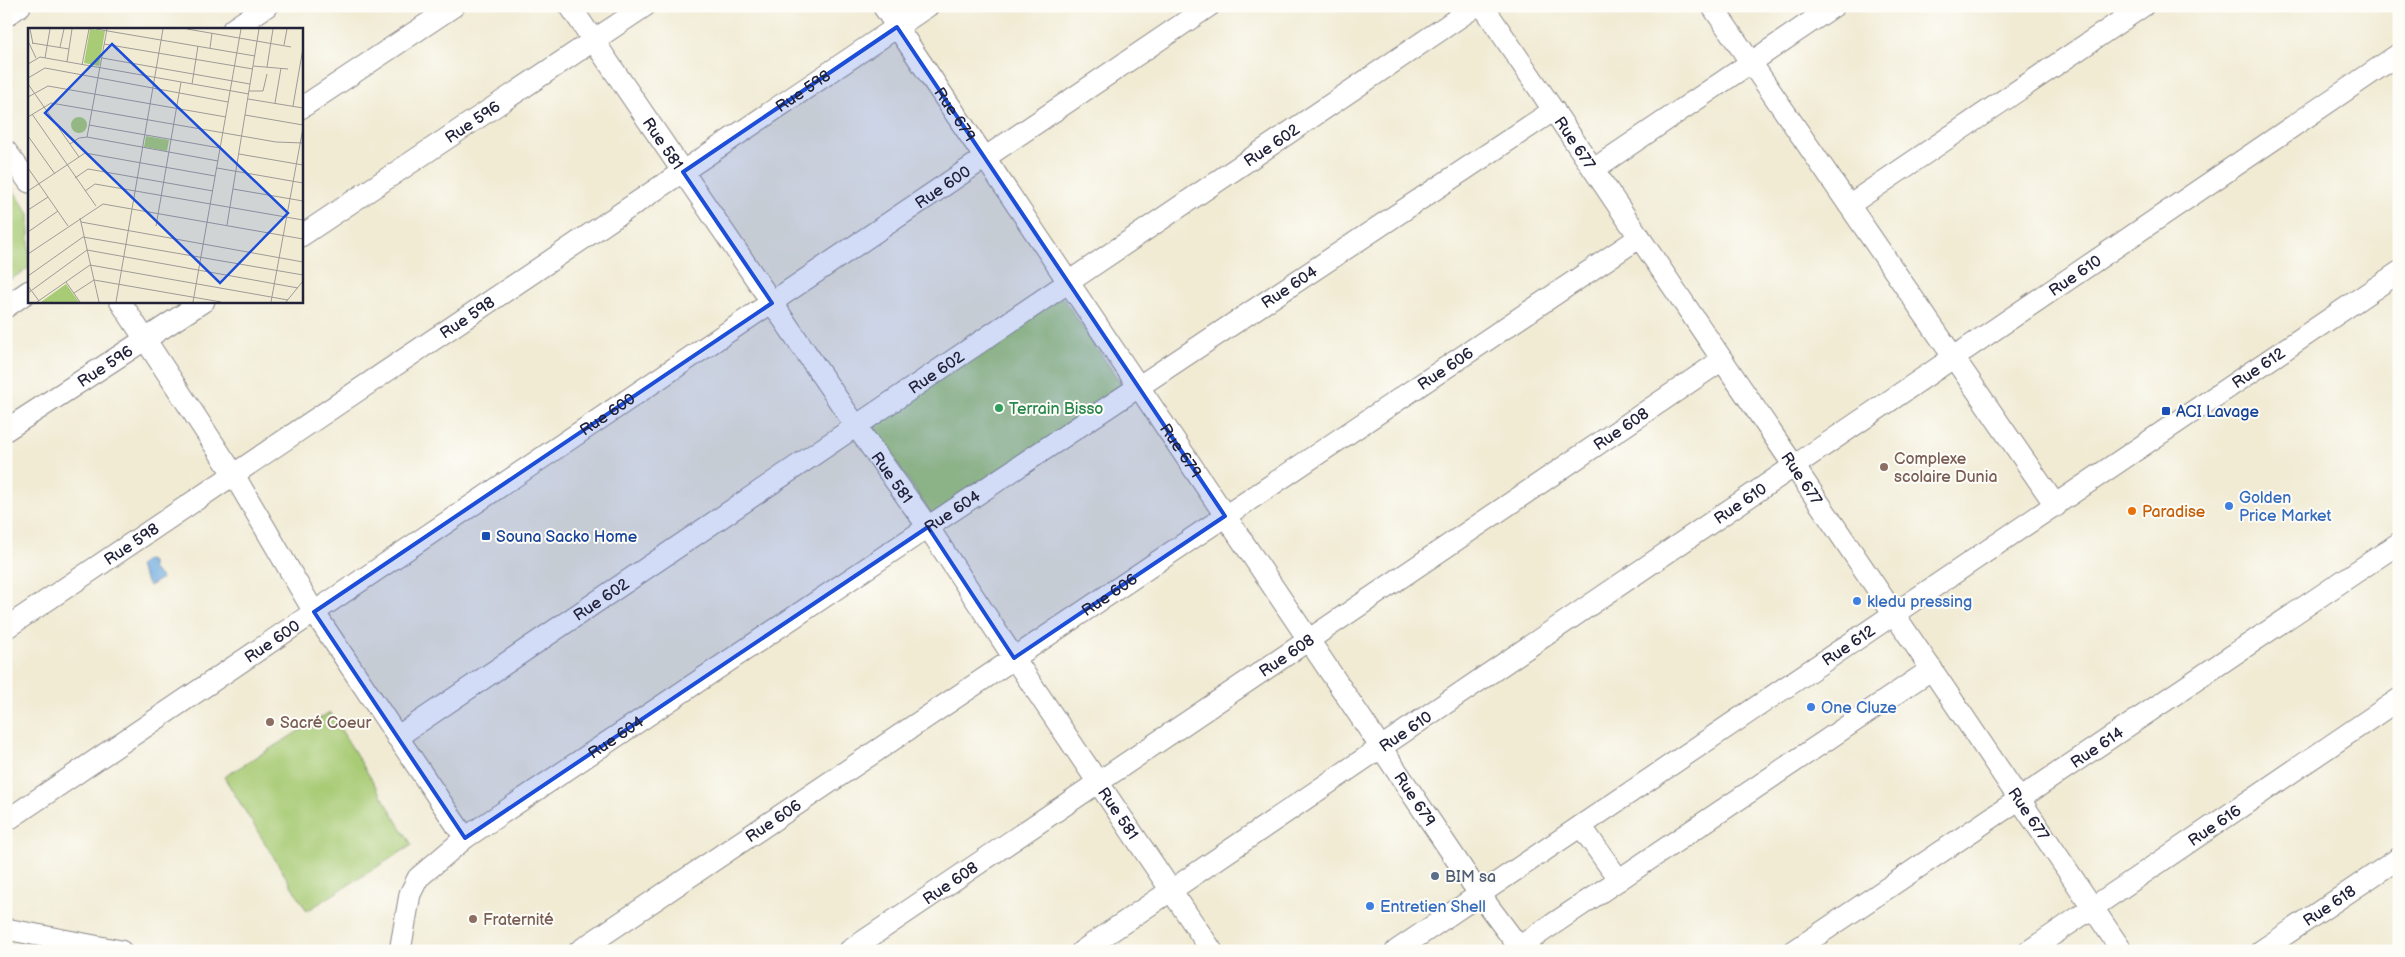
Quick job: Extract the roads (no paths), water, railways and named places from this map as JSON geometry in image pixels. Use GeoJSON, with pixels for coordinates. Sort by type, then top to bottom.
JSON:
{"type":"FeatureCollection","features":[{"type":"Feature","properties":{"kind":"street"},"geometry":{"type":"LineString","coordinates":[[6,16],[20,6]]}},
{"type":"Feature","properties":{"kind":"street"},"geometry":{"type":"LineString","coordinates":[[234,28],[267,6]]}},
{"type":"Feature","properties":{"kind":"street"},"geometry":{"type":"LineString","coordinates":[[302,107],[454,6]]}},
{"type":"Feature","properties":{"kind":"street","name":"Rue 581"},"geometry":{"type":"LineString","coordinates":[[570,6],[856,426],[928,527],[1212,951]]}},
{"type":"Feature","properties":{"kind":"street","name":"Rue 596"},"geometry":{"type":"LineString","coordinates":[[302,235],[645,6]]}},
{"type":"Feature","properties":{"kind":"street","name":"Rue 679"},"geometry":{"type":"LineString","coordinates":[[883,6],[1480,895],[1521,949]]}},
{"type":"Feature","properties":{"kind":"street","name":"Rue 598"},"geometry":{"type":"LineString","coordinates":[[6,628],[928,6]]}},
{"type":"Feature","properties":{"kind":"street","name":"Rue 600"},"geometry":{"type":"LineString","coordinates":[[6,822],[1210,6]]}},
{"type":"Feature","properties":{"kind":"street","name":"Rue 602"},"geometry":{"type":"LineString","coordinates":[[398,737],[1476,6]]}},
{"type":"Feature","properties":{"kind":"street","name":"Rue 677"},"geometry":{"type":"LineString","coordinates":[[1484,6],[2122,951]]}},
{"type":"Feature","properties":{"kind":"street"},"geometry":{"type":"LineString","coordinates":[[1712,6],[2056,506]]}},
{"type":"Feature","properties":{"kind":"street"},"geometry":{"type":"LineString","coordinates":[[1594,169],[1834,6]]}},
{"type":"Feature","properties":{"kind":"street"},"geometry":{"type":"LineString","coordinates":[[1849,206],[2143,6]]}},
{"type":"Feature","properties":{"kind":"street","name":"Rue 610"},"geometry":{"type":"LineString","coordinates":[[1082,951],[2399,54]]}},
{"type":"Feature","properties":{"kind":"street","name":"Rue 604"},"geometry":{"type":"LineString","coordinates":[[400,951],[410,894],[418,878],[465,838],[1138,386],[1554,110]]}},
{"type":"Feature","properties":{"kind":"street"},"geometry":{"type":"LineString","coordinates":[[6,151],[26,174]]}},
{"type":"Feature","properties":{"kind":"street","name":"Rue 606"},"geometry":{"type":"LineString","coordinates":[[579,951],[1640,237]]}},
{"type":"Feature","properties":{"kind":"street","name":"Rue 612"},"geometry":{"type":"LineString","coordinates":[[1396,951],[2399,272]]}},
{"type":"Feature","properties":{"kind":"street"},"geometry":{"type":"LineString","coordinates":[[6,307],[28,292]]}},
{"type":"Feature","properties":{"kind":"street"},"geometry":{"type":"LineString","coordinates":[[121,302],[234,475],[314,612],[465,838]]}},
{"type":"Feature","properties":{"kind":"street","name":"Rue 596"},"geometry":{"type":"LineString","coordinates":[[6,430],[203,302]]}},
{"type":"Feature","properties":{"kind":"street","name":"Rue 608"},"geometry":{"type":"LineString","coordinates":[[849,951],[1722,360]]}},
{"type":"Feature","properties":{"kind":"street","name":"Rue 614"},"geometry":{"type":"LineString","coordinates":[[1794,951],[2399,543]]}},
{"type":"Feature","properties":{"kind":"street"},"geometry":{"type":"LineString","coordinates":[[1521,949],[1619,880],[1932,669]]}},
{"type":"Feature","properties":{"kind":"street","name":"Rue 616"},"geometry":{"type":"LineString","coordinates":[[2029,951],[2399,699]]}},
{"type":"Feature","properties":{"kind":"street"},"geometry":{"type":"LineString","coordinates":[[1581,826],[1619,880]]}},
{"type":"Feature","properties":{"kind":"street","name":"Rue 618"},"geometry":{"type":"LineString","coordinates":[[2261,951],[2399,858]]}},
{"type":"Feature","properties":{"kind":"street"},"geometry":{"type":"LineString","coordinates":[[6,929],[121,951]]}},
{"type":"Feature","properties":{"kind":"water"},"geometry":{"type":"Polygon","coordinates":[[[147,560],[152,562],[152,569],[162,578],[149,586],[139,567],[147,560]]]}},
{"type":"Feature","properties":{"kind":"place","name":"Terrain Bisso"},"geometry":{"type":"Point","coordinates":[999,408]}},
{"type":"Feature","properties":{"kind":"place","name":"ACI Lavage"},"geometry":{"type":"Point","coordinates":[2166,411]}},
{"type":"Feature","properties":{"kind":"place","name":"Complexe scolaire Dunia"},"geometry":{"type":"Point","coordinates":[1884,467]}},
{"type":"Feature","properties":{"kind":"place","name":"Golden Price Market"},"geometry":{"type":"Point","coordinates":[2229,506]}},
{"type":"Feature","properties":{"kind":"place","name":"Paradise"},"geometry":{"type":"Point","coordinates":[2132,511]}},
{"type":"Feature","properties":{"kind":"place","name":"Souna Sacko Home"},"geometry":{"type":"Point","coordinates":[486,536]}},
{"type":"Feature","properties":{"kind":"place","name":"kledu pressing"},"geometry":{"type":"Point","coordinates":[1857,601]}},
{"type":"Feature","properties":{"kind":"place","name":"One Cluze"},"geometry":{"type":"Point","coordinates":[1811,707]}},
{"type":"Feature","properties":{"kind":"place","name":"Sacré Coeur"},"geometry":{"type":"Point","coordinates":[270,722]}},
{"type":"Feature","properties":{"kind":"place","name":"BIM sa"},"geometry":{"type":"Point","coordinates":[1435,876]}},
{"type":"Feature","properties":{"kind":"place","name":"Entretien Shell"},"geometry":{"type":"Point","coordinates":[1370,906]}},
{"type":"Feature","properties":{"kind":"place","name":"Fraternité"},"geometry":{"type":"Point","coordinates":[473,919]}}]}
